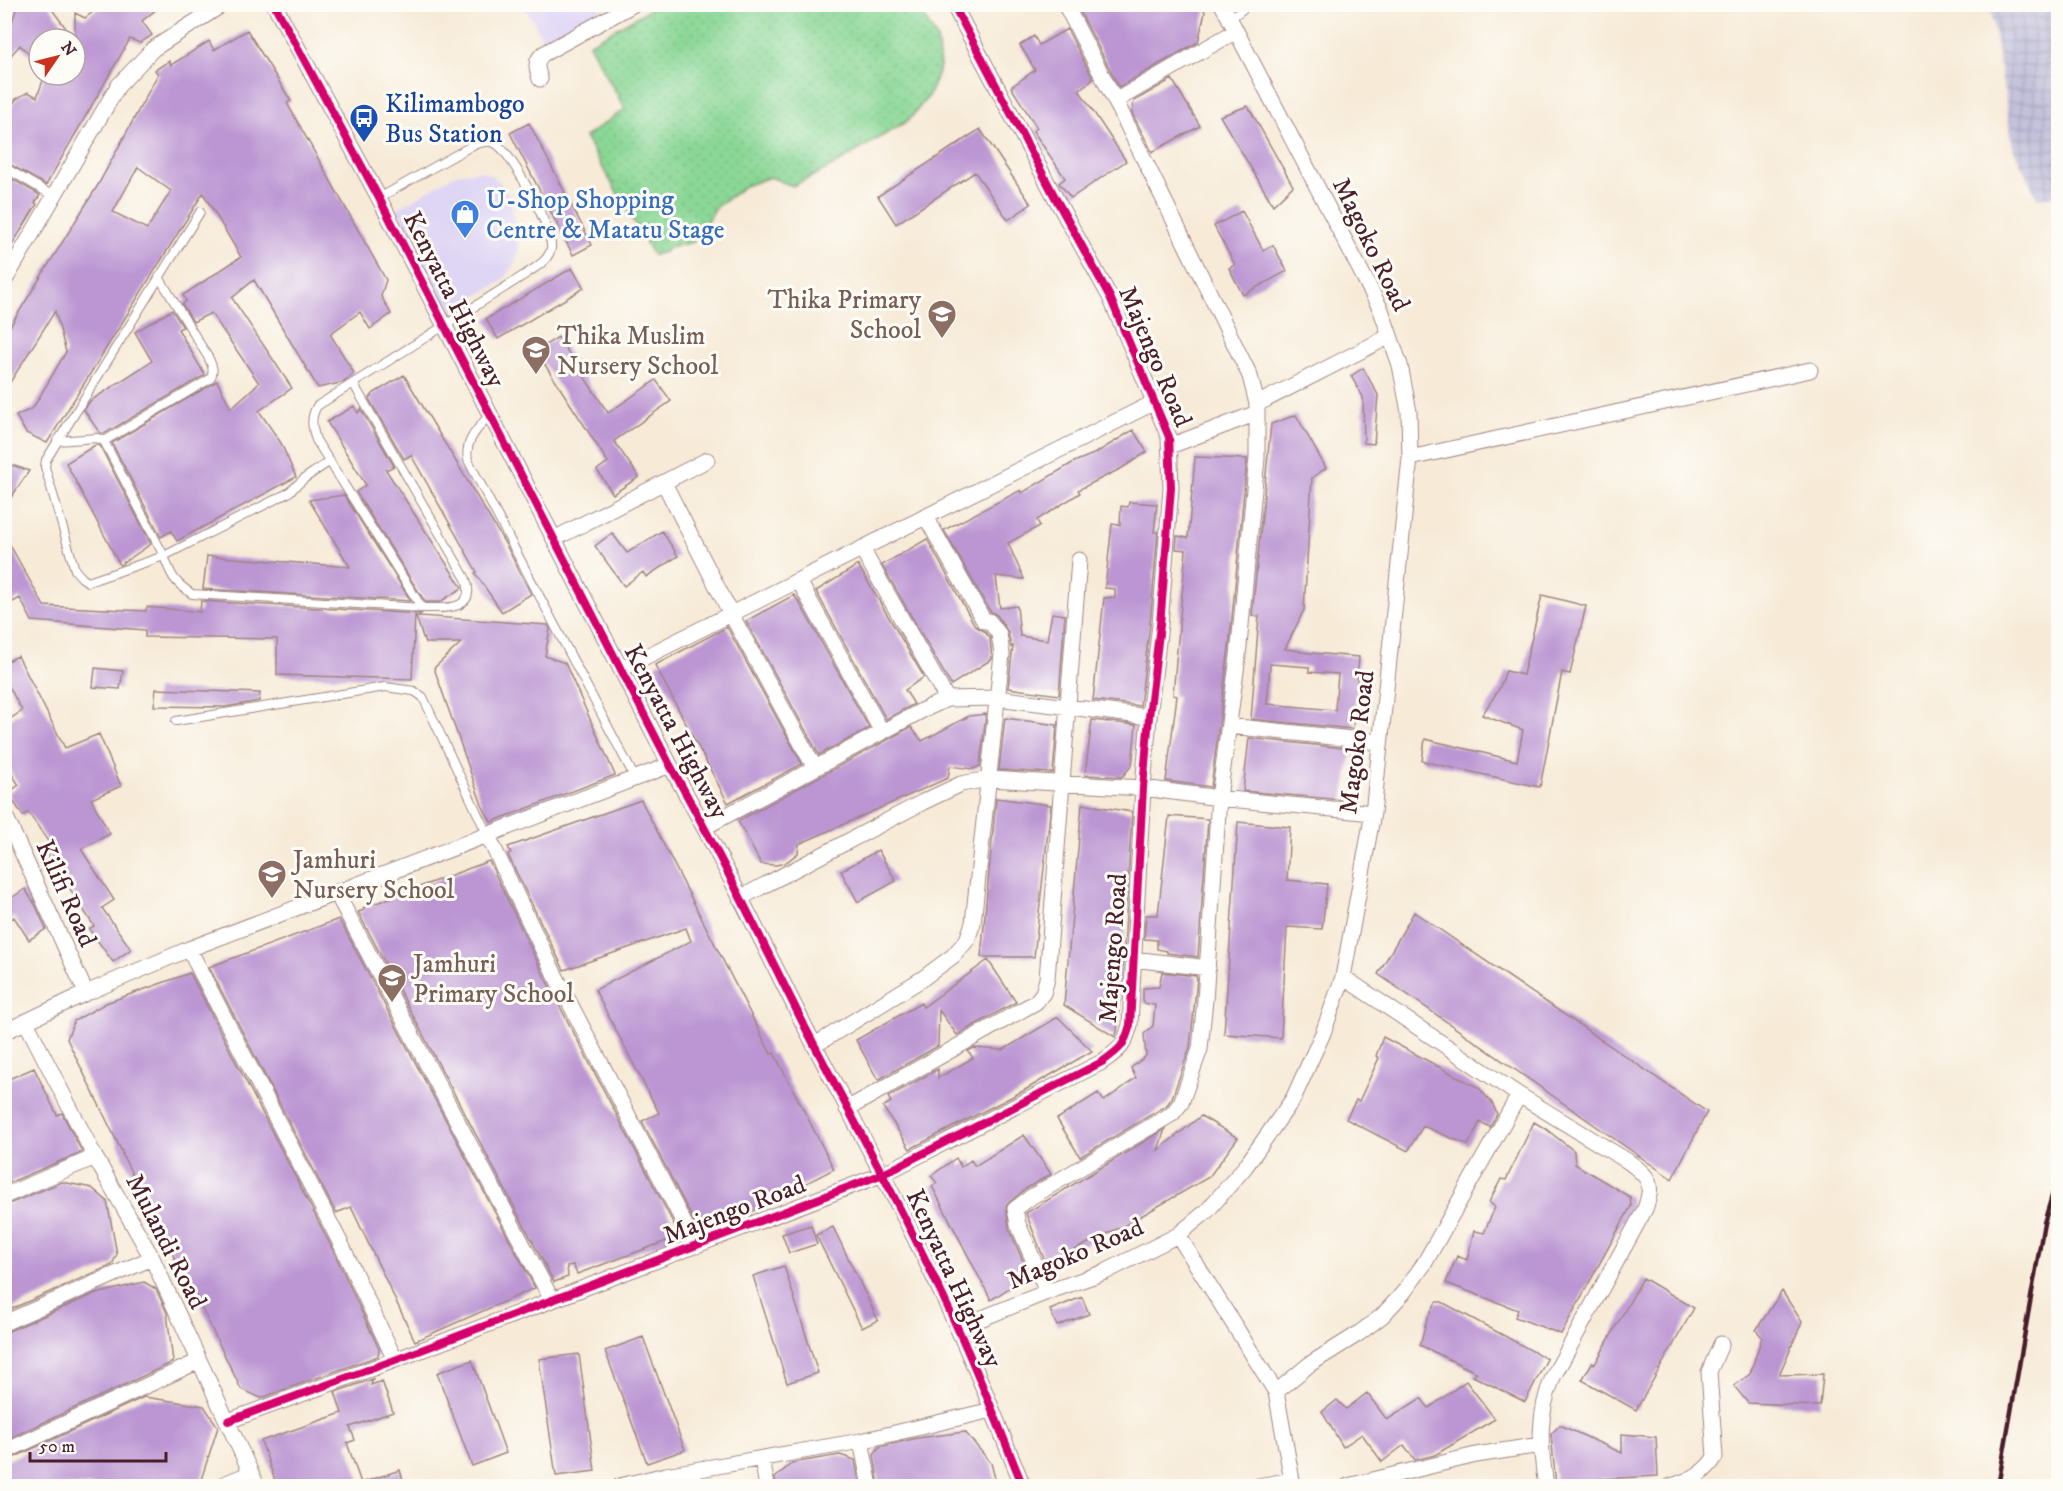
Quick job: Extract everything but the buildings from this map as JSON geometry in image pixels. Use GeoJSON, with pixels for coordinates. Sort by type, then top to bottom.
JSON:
{"type":"FeatureCollection","features":[{"type":"Feature","properties":{"kind":"street"},"geometry":{"type":"LineString","coordinates":[[4,282],[118,86],[135,65],[153,49],[223,4]]}},
{"type":"Feature","properties":{"kind":"street","name":"Kenyatta Highway"},"geometry":{"type":"LineString","coordinates":[[274,4],[380,198],[670,765],[705,827],[847,1109],[883,1174],[958,1328],[1023,1486]]}},
{"type":"Feature","properties":{"kind":"street"},"geometry":{"type":"LineString","coordinates":[[540,79],[536,65],[538,58],[543,54],[634,4]]}},
{"type":"Feature","properties":{"kind":"street","name":"Majengo Road"},"geometry":{"type":"LineString","coordinates":[[228,1421],[395,1360],[883,1174],[1102,1062],[1126,1041],[1130,1025],[1143,788],[1171,488],[1169,437],[1110,297],[953,4]]}},
{"type":"Feature","properties":{"kind":"street"},"geometry":{"type":"LineString","coordinates":[[1047,1292],[1018,1224],[1015,1209],[1030,1197],[1172,1114],[1181,1103],[1200,1049],[1220,798],[1238,656],[1257,458],[1257,409],[1250,376],[1116,101],[1065,4]]}},
{"type":"Feature","properties":{"kind":"street","name":"Magoko Road"},"geometry":{"type":"LineString","coordinates":[[958,1328],[1047,1292],[1105,1272],[1178,1235],[1207,1211],[1245,1167],[1293,1099],[1323,1033],[1343,977],[1373,813],[1410,458],[1409,412],[1400,365],[1381,310],[1222,4]]}},
{"type":"Feature","properties":{"kind":"street"},"geometry":{"type":"LineString","coordinates":[[1116,101],[1233,25]]}},
{"type":"Feature","properties":{"kind":"street"},"geometry":{"type":"LineString","coordinates":[[1170,446],[1257,409],[1390,336]]}},
{"type":"Feature","properties":{"kind":"street"},"geometry":{"type":"LineString","coordinates":[[1410,458],[1810,370]]}},
{"type":"Feature","properties":{"kind":"street"},"geometry":{"type":"LineString","coordinates":[[621,669],[1155,402]]}},
{"type":"Feature","properties":{"kind":"street"},"geometry":{"type":"LineString","coordinates":[[554,539],[707,460]]}},
{"type":"Feature","properties":{"kind":"street"},"geometry":{"type":"LineString","coordinates":[[664,483],[731,614],[815,768]]}},
{"type":"Feature","properties":{"kind":"street"},"geometry":{"type":"LineString","coordinates":[[815,1045],[922,979],[953,956],[967,940],[973,923],[1002,654],[999,634],[989,621],[984,621],[926,517]]}},
{"type":"Feature","properties":{"kind":"street"},"geometry":{"type":"LineString","coordinates":[[862,549],[947,699]]}},
{"type":"Feature","properties":{"kind":"street"},"geometry":{"type":"LineString","coordinates":[[847,1109],[1036,1002],[1043,993],[1047,979],[1079,560]]}},
{"type":"Feature","properties":{"kind":"street"},"geometry":{"type":"LineString","coordinates":[[799,581],[882,732]]}},
{"type":"Feature","properties":{"kind":"street"},"geometry":{"type":"LineString","coordinates":[[705,827],[947,699],[997,698],[1149,717]]}},
{"type":"Feature","properties":{"kind":"street"},"geometry":{"type":"LineString","coordinates":[[1229,726],[1380,742]]}},
{"type":"Feature","properties":{"kind":"street"},"geometry":{"type":"LineString","coordinates":[[4,1032],[86,993],[189,949],[670,765]]}},
{"type":"Feature","properties":{"kind":"street"},"geometry":{"type":"LineString","coordinates":[[740,898],[922,802],[961,784],[989,779],[1143,788],[1373,813]]}},
{"type":"Feature","properties":{"kind":"street","name":"Kilifi Road"},"geometry":{"type":"LineString","coordinates":[[4,813],[86,993]]}},
{"type":"Feature","properties":{"kind":"street"},"geometry":{"type":"LineString","coordinates":[[487,834],[554,973],[696,1246]]}},
{"type":"Feature","properties":{"kind":"street"},"geometry":{"type":"LineString","coordinates":[[336,892],[552,1300]]}},
{"type":"Feature","properties":{"kind":"street"},"geometry":{"type":"LineString","coordinates":[[189,949],[342,1246],[395,1360]]}},
{"type":"Feature","properties":{"kind":"street"},"geometry":{"type":"LineString","coordinates":[[1133,959],[1208,968]]}},
{"type":"Feature","properties":{"kind":"street"},"geometry":{"type":"LineString","coordinates":[[1343,977],[1519,1095],[1629,1162],[1644,1174],[1650,1185],[1651,1193],[1646,1209],[1544,1397],[1540,1445],[1546,1486]]}},
{"type":"Feature","properties":{"kind":"street","name":"Mulandi Road"},"geometry":{"type":"LineString","coordinates":[[26,1022],[95,1157],[152,1258],[254,1480]]}},
{"type":"Feature","properties":{"kind":"street"},"geometry":{"type":"LineString","coordinates":[[1276,1392],[1310,1364],[1382,1316],[1403,1293],[1424,1264],[1519,1095]]}},
{"type":"Feature","properties":{"kind":"street"},"geometry":{"type":"LineString","coordinates":[[4,1196],[95,1157]]}},
{"type":"Feature","properties":{"kind":"street"},"geometry":{"type":"LineString","coordinates":[[1178,1235],[1276,1392],[1292,1483],[1258,1486]]}},
{"type":"Feature","properties":{"kind":"street"},"geometry":{"type":"LineString","coordinates":[[4,1323],[152,1258]]}},
{"type":"Feature","properties":{"kind":"street"},"geometry":{"type":"LineString","coordinates":[[1671,1486],[1690,1479],[1708,1468],[1715,1456],[1709,1372],[1721,1344]]}},
{"type":"Feature","properties":{"kind":"street"},"geometry":{"type":"LineString","coordinates":[[4,1452],[199,1361]]}},
{"type":"Feature","properties":{"kind":"street"},"geometry":{"type":"LineString","coordinates":[[620,1486],[667,1481],[861,1441],[992,1410]]}},
{"type":"Feature","properties":{"kind":"street"},"geometry":{"type":"LineString","coordinates":[[861,1441],[870,1486]]}},
{"type":"Feature","properties":{"kind":"street"},"geometry":{"type":"LineString","coordinates":[[1348,1486],[1476,1455],[1540,1445]]}},
{"type":"Feature","properties":{"kind":"street"},"geometry":{"type":"LineString","coordinates":[[762,1460],[767,1486]]}},
{"type":"Feature","properties":{"kind":"street"},"geometry":{"type":"LineString","coordinates":[[219,1486],[254,1480]]}},
{"type":"Feature","properties":{"kind":"lane"},"geometry":{"type":"LineString","coordinates":[[1233,25],[1249,4]]}},
{"type":"Feature","properties":{"kind":"lane"},"geometry":{"type":"LineString","coordinates":[[380,198],[473,145],[486,141],[498,145],[514,165],[546,224],[551,248],[547,258],[526,274],[317,406],[312,415],[312,428],[316,440],[422,608]]}},
{"type":"Feature","properties":{"kind":"lane"},"geometry":{"type":"LineString","coordinates":[[4,167],[55,196]]}},
{"type":"Feature","properties":{"kind":"lane"},"geometry":{"type":"LineString","coordinates":[[200,212],[46,460],[45,467],[75,570],[88,582],[164,556],[288,493],[330,461]]}},
{"type":"Feature","properties":{"kind":"lane"},"geometry":{"type":"LineString","coordinates":[[105,441],[210,379],[213,374],[208,357],[159,277]]}},
{"type":"Feature","properties":{"kind":"lane"},"geometry":{"type":"LineString","coordinates":[[57,441],[97,438],[105,441],[164,556],[170,575],[177,584],[192,594],[422,608],[452,608],[461,605],[468,594],[469,587],[466,579],[353,383]]}},
{"type":"Feature","properties":{"kind":"lane"},"geometry":{"type":"LineString","coordinates":[[490,413],[469,441],[466,450],[468,459],[635,778]]}},
{"type":"Feature","properties":{"kind":"lane"},"geometry":{"type":"LineString","coordinates":[[176,721],[385,687],[414,691],[423,697],[487,834]]}},
{"type":"Feature","properties":{"kind":"shaded area"},"geometry":{"type":"Polygon","coordinates":[[[524,5],[608,5],[543,39],[524,5]]]}},
{"type":"Feature","properties":{"kind":"shaded area"},"geometry":{"type":"Polygon","coordinates":[[[1990,5],[2058,5],[2058,196],[2037,198],[2013,147],[1990,5]]]}},
{"type":"Feature","properties":{"kind":"shaded area","name":"U-Shop Shopping Centre & Matatu Stage"},"geometry":{"type":"Polygon","coordinates":[[[481,171],[493,176],[502,184],[510,200],[519,251],[512,269],[501,282],[448,312],[397,209],[456,174],[481,171]]]}},
{"type":"Feature","properties":{"kind":"green space"},"geometry":{"type":"Polygon","coordinates":[[[659,4],[917,5],[937,39],[940,67],[929,95],[909,120],[834,165],[793,186],[770,177],[745,186],[716,207],[693,242],[670,247],[664,252],[653,255],[585,137],[625,109],[589,44],[659,4]]]}},
{"type":"Feature","properties":{"kind":"railway"},"geometry":{"type":"LineString","coordinates":[[1998,1486],[2044,1223],[2058,1176]]}},
{"type":"Feature","properties":{"kind":"cycle path"},"geometry":{"type":"LineString","coordinates":[[274,4],[379,198],[902,1214],[966,1347],[1023,1486]]}},
{"type":"Feature","properties":{"kind":"cycle path"},"geometry":{"type":"LineString","coordinates":[[228,1421],[395,1360],[883,1174],[1102,1062],[1117,1050],[1126,1038],[1130,1025],[1143,788],[1171,488],[1169,437],[1110,297],[953,4]]}},
{"type":"Feature","properties":{"kind":"place","name":"Kilimambogo Bus Station"},"geometry":{"type":"Point","coordinates":[364,144]}},
{"type":"Feature","properties":{"kind":"place","name":"U-Shop Shopping Centre & Matatu Stage"},"geometry":{"type":"Point","coordinates":[465,240]}},
{"type":"Feature","properties":{"kind":"place","name":"Thika Primary School"},"geometry":{"type":"Point","coordinates":[942,340]}},
{"type":"Feature","properties":{"kind":"place","name":"Thika Muslim Nursery School"},"geometry":{"type":"Point","coordinates":[536,376]}},
{"type":"Feature","properties":{"kind":"place","name":"Jamhuri Nursery School"},"geometry":{"type":"Point","coordinates":[272,900]}},
{"type":"Feature","properties":{"kind":"place","name":"Jamhuri Primary School"},"geometry":{"type":"Point","coordinates":[392,1004]}}]}
